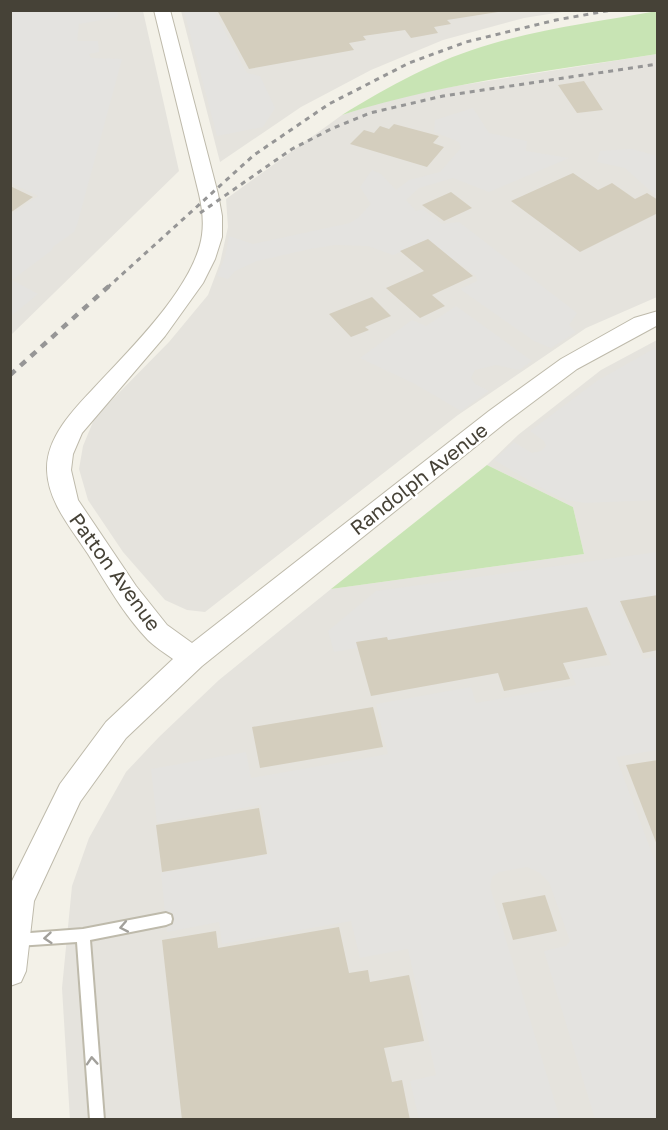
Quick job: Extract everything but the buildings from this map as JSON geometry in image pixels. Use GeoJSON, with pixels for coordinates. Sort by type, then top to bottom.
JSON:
{"type":"FeatureCollection","features":[{"type":"Feature","properties":{"kind":"street","name":"Patton Avenue"},"geometry":{"type":"LineString","coordinates":[[162,10],[208,195],[212,235],[209,250],[197,275],[168,317],[81,416],[71,431],[62,454],[59,470],[63,494],[74,517],[127,593],[158,633],[192,658]]}},
{"type":"Feature","properties":{"kind":"street","name":"Randolph Avenue"},"geometry":{"type":"LineString","coordinates":[[192,658],[497,417],[569,364],[642,323],[657,318]]}},
{"type":"Feature","properties":{"kind":"street"},"geometry":{"type":"LineString","coordinates":[[10,971],[19,900],[70,793],[116,730],[192,658]]}},
{"type":"Feature","properties":{"kind":"lane"},"geometry":{"type":"LineString","coordinates":[[14,941],[82,935],[166,919]]}},
{"type":"Feature","properties":{"kind":"lane"},"geometry":{"type":"LineString","coordinates":[[82,935],[97,1119]]}},
{"type":"Feature","properties":{"kind":"shaded area"},"geometry":{"type":"Polygon","coordinates":[[[11,10],[117,11],[118,17],[79,24],[77,41],[98,41],[99,52],[89,54],[91,58],[122,59],[74,232],[12,280],[38,294],[11,316],[11,215],[38,196],[11,183],[11,10]]]}},
{"type":"Feature","properties":{"kind":"shaded area"},"geometry":{"type":"Polygon","coordinates":[[[11,11],[143,11],[179,171],[11,335],[11,11]]]}},
{"type":"Feature","properties":{"kind":"shaded area"},"geometry":{"type":"Polygon","coordinates":[[[181,11],[568,11],[524,18],[443,40],[371,70],[301,107],[220,162],[181,11]]]}},
{"type":"Feature","properties":{"kind":"shaded area"},"geometry":{"type":"Polygon","coordinates":[[[184,11],[214,11],[247,73],[260,76],[275,108],[263,127],[217,136],[184,11]]]}},
{"type":"Feature","properties":{"kind":"shaded area"},"geometry":{"type":"Polygon","coordinates":[[[657,54],[657,297],[586,328],[458,415],[205,612],[187,610],[165,600],[123,552],[88,500],[79,469],[83,446],[95,417],[169,342],[208,295],[220,263],[228,227],[226,199],[342,115],[391,99],[431,90],[657,54]]]}},
{"type":"Feature","properties":{"kind":"shaded area"},"geometry":{"type":"Polygon","coordinates":[[[473,108],[489,133],[527,141],[526,151],[569,158],[489,192],[453,178],[419,188],[406,200],[416,211],[423,209],[442,224],[459,222],[577,313],[569,325],[576,332],[551,348],[534,341],[460,289],[477,281],[476,276],[429,241],[393,255],[368,246],[335,245],[310,249],[257,261],[235,271],[228,279],[217,276],[225,257],[229,236],[253,244],[350,223],[371,204],[360,187],[372,170],[381,174],[396,190],[409,180],[440,172],[461,148],[459,142],[434,132],[435,120],[473,108]]]}},
{"type":"Feature","properties":{"kind":"shaded area"},"geometry":{"type":"Polygon","coordinates":[[[632,149],[657,156],[657,197],[625,168],[597,162],[600,151],[632,149]]]}},
{"type":"Feature","properties":{"kind":"shaded area"},"geometry":{"type":"Polygon","coordinates":[[[456,306],[532,361],[519,370],[496,365],[475,370],[471,378],[475,384],[489,391],[461,411],[415,384],[360,358],[412,320],[426,326],[456,306]]]}},
{"type":"Feature","properties":{"kind":"shaded area"},"geometry":{"type":"Polygon","coordinates":[[[657,340],[657,1119],[70,1120],[62,988],[72,886],[89,838],[126,772],[219,680],[331,589],[584,554],[573,507],[487,465],[518,435],[601,370],[657,340]]]}},
{"type":"Feature","properties":{"kind":"shaded area"},"geometry":{"type":"Polygon","coordinates":[[[657,347],[657,500],[585,503],[567,500],[494,460],[514,442],[532,453],[541,451],[546,446],[544,441],[530,431],[597,381],[657,347]]]}},
{"type":"Feature","properties":{"kind":"shaded area"},"geometry":{"type":"Polygon","coordinates":[[[657,552],[657,598],[619,605],[643,659],[657,657],[657,750],[616,757],[657,867],[657,1119],[595,1119],[544,951],[566,946],[570,941],[549,882],[540,873],[527,867],[499,872],[492,877],[490,887],[560,1119],[419,1119],[410,1081],[436,1075],[408,949],[360,958],[351,921],[222,944],[219,922],[167,932],[161,873],[270,854],[261,805],[157,823],[151,769],[246,752],[251,778],[388,754],[376,704],[471,687],[476,703],[576,685],[570,670],[611,665],[589,608],[334,652],[328,631],[376,591],[657,552]]]}},
{"type":"Feature","properties":{"kind":"green space"},"geometry":{"type":"Polygon","coordinates":[[[657,11],[657,54],[459,86],[419,94],[342,115],[414,74],[471,50],[511,38],[657,11]]]}},
{"type":"Feature","properties":{"kind":"green space"},"geometry":{"type":"Polygon","coordinates":[[[487,465],[573,507],[584,554],[331,589],[487,465]]]}},
{"type":"Feature","properties":{"kind":"railway"},"geometry":{"type":"LineString","coordinates":[[107,288],[254,155],[329,104],[409,63],[466,42],[556,20],[612,10]]}},
{"type":"Feature","properties":{"kind":"railway"},"geometry":{"type":"LineString","coordinates":[[200,213],[292,149],[331,129],[370,113],[443,96],[658,64]]}},
{"type":"Feature","properties":{"kind":"railway"},"geometry":{"type":"LineString","coordinates":[[10,375],[109,286]]}}]}
